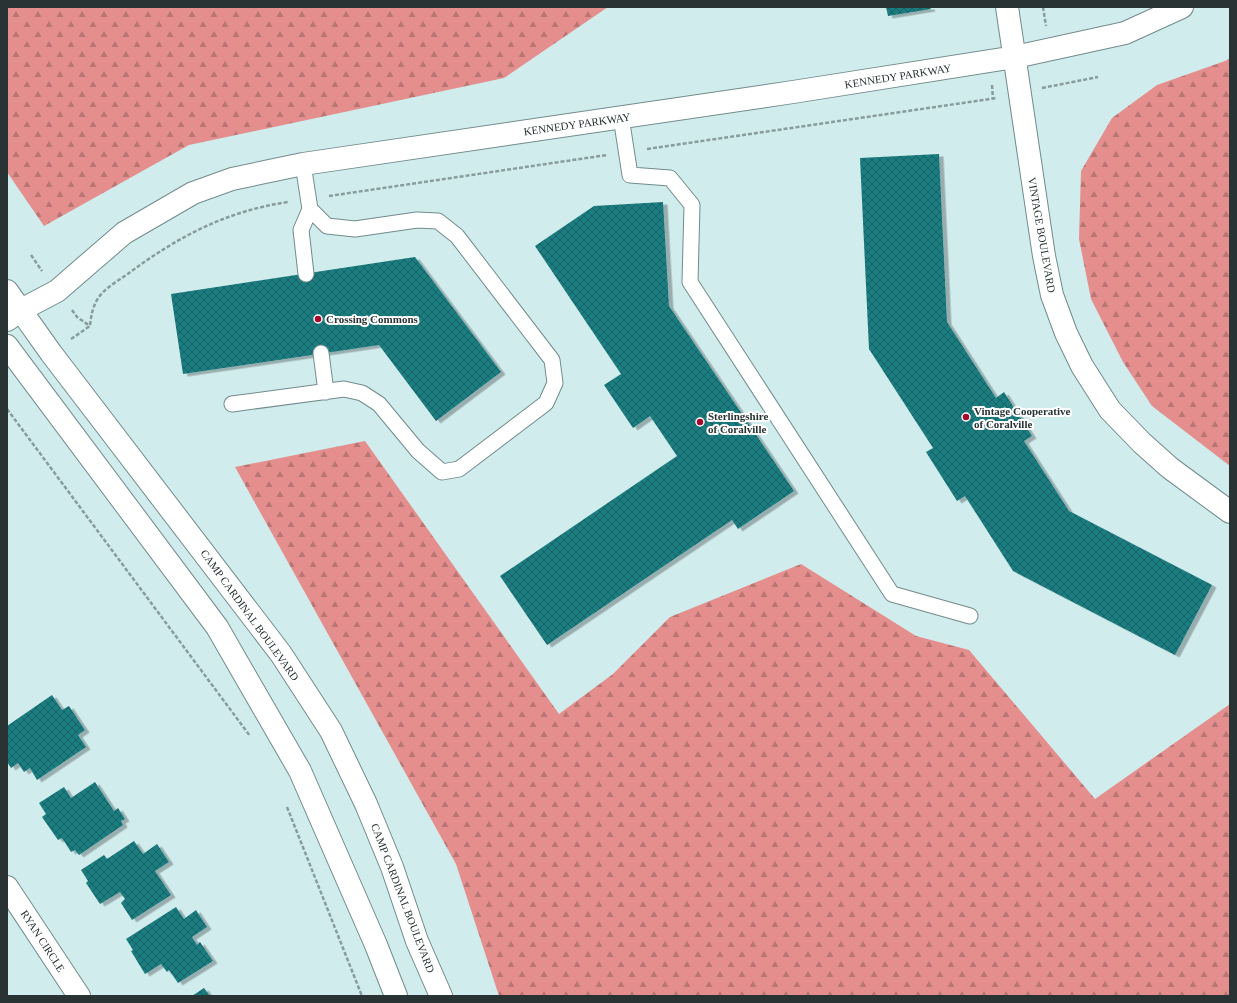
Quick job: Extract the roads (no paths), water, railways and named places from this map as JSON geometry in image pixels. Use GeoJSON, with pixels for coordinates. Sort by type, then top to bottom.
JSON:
{"type":"FeatureCollection","features":[{"type":"Feature","properties":{"kind":"street","name":"VINTAGE BOULEVARD"},"geometry":{"type":"LineString","coordinates":[[1007,7],[1044,256],[1052,296],[1066,333],[1082,366],[1110,410],[1170,468],[1230,512]]}},
{"type":"Feature","properties":{"kind":"street","name":"KENNEDY PARKWAY"},"geometry":{"type":"LineString","coordinates":[[14,315],[57,291],[124,233],[193,193],[232,179],[303,164],[1015,57],[1124,33],[1182,7]]}},
{"type":"Feature","properties":{"kind":"street","name":"CAMP CARDINAL BOULEVARD"},"geometry":{"type":"LineString","coordinates":[[7,291],[14,315],[52,353],[281,654],[331,731],[366,804],[392,867],[417,941],[441,996]]}},
{"type":"Feature","properties":{"kind":"street"},"geometry":{"type":"LineString","coordinates":[[7,346],[217,627],[300,771],[376,945],[396,996]]}},
{"type":"Feature","properties":{"kind":"street","name":"RYAN CIRCLE"},"geometry":{"type":"LineString","coordinates":[[7,887],[79,996]]}},
{"type":"Feature","properties":{"kind":"lane"},"geometry":{"type":"LineString","coordinates":[[621,117],[630,175],[670,178],[692,205],[690,282],[892,594],[970,616]]}},
{"type":"Feature","properties":{"kind":"lane"},"geometry":{"type":"LineString","coordinates":[[303,164],[309,204],[300,230],[306,274]]}},
{"type":"Feature","properties":{"kind":"lane"},"geometry":{"type":"LineString","coordinates":[[232,404],[344,389],[362,393],[379,404],[418,451],[442,472],[459,469],[546,403],[555,383],[552,360],[457,236],[438,221],[418,220],[355,229],[327,226],[309,204]]}},
{"type":"Feature","properties":{"kind":"lane"},"geometry":{"type":"LineString","coordinates":[[320,353],[326,392]]}},
{"type":"Feature","properties":{"kind":"place","name":"Crossing Commons"},"geometry":{"type":"Point","coordinates":[318,319]}},
{"type":"Feature","properties":{"kind":"place","name":"Vintage Cooperative of Coralville"},"geometry":{"type":"Point","coordinates":[966,417]}},
{"type":"Feature","properties":{"kind":"place","name":"Sterlingshire of Coralville"},"geometry":{"type":"Point","coordinates":[700,422]}}]}
